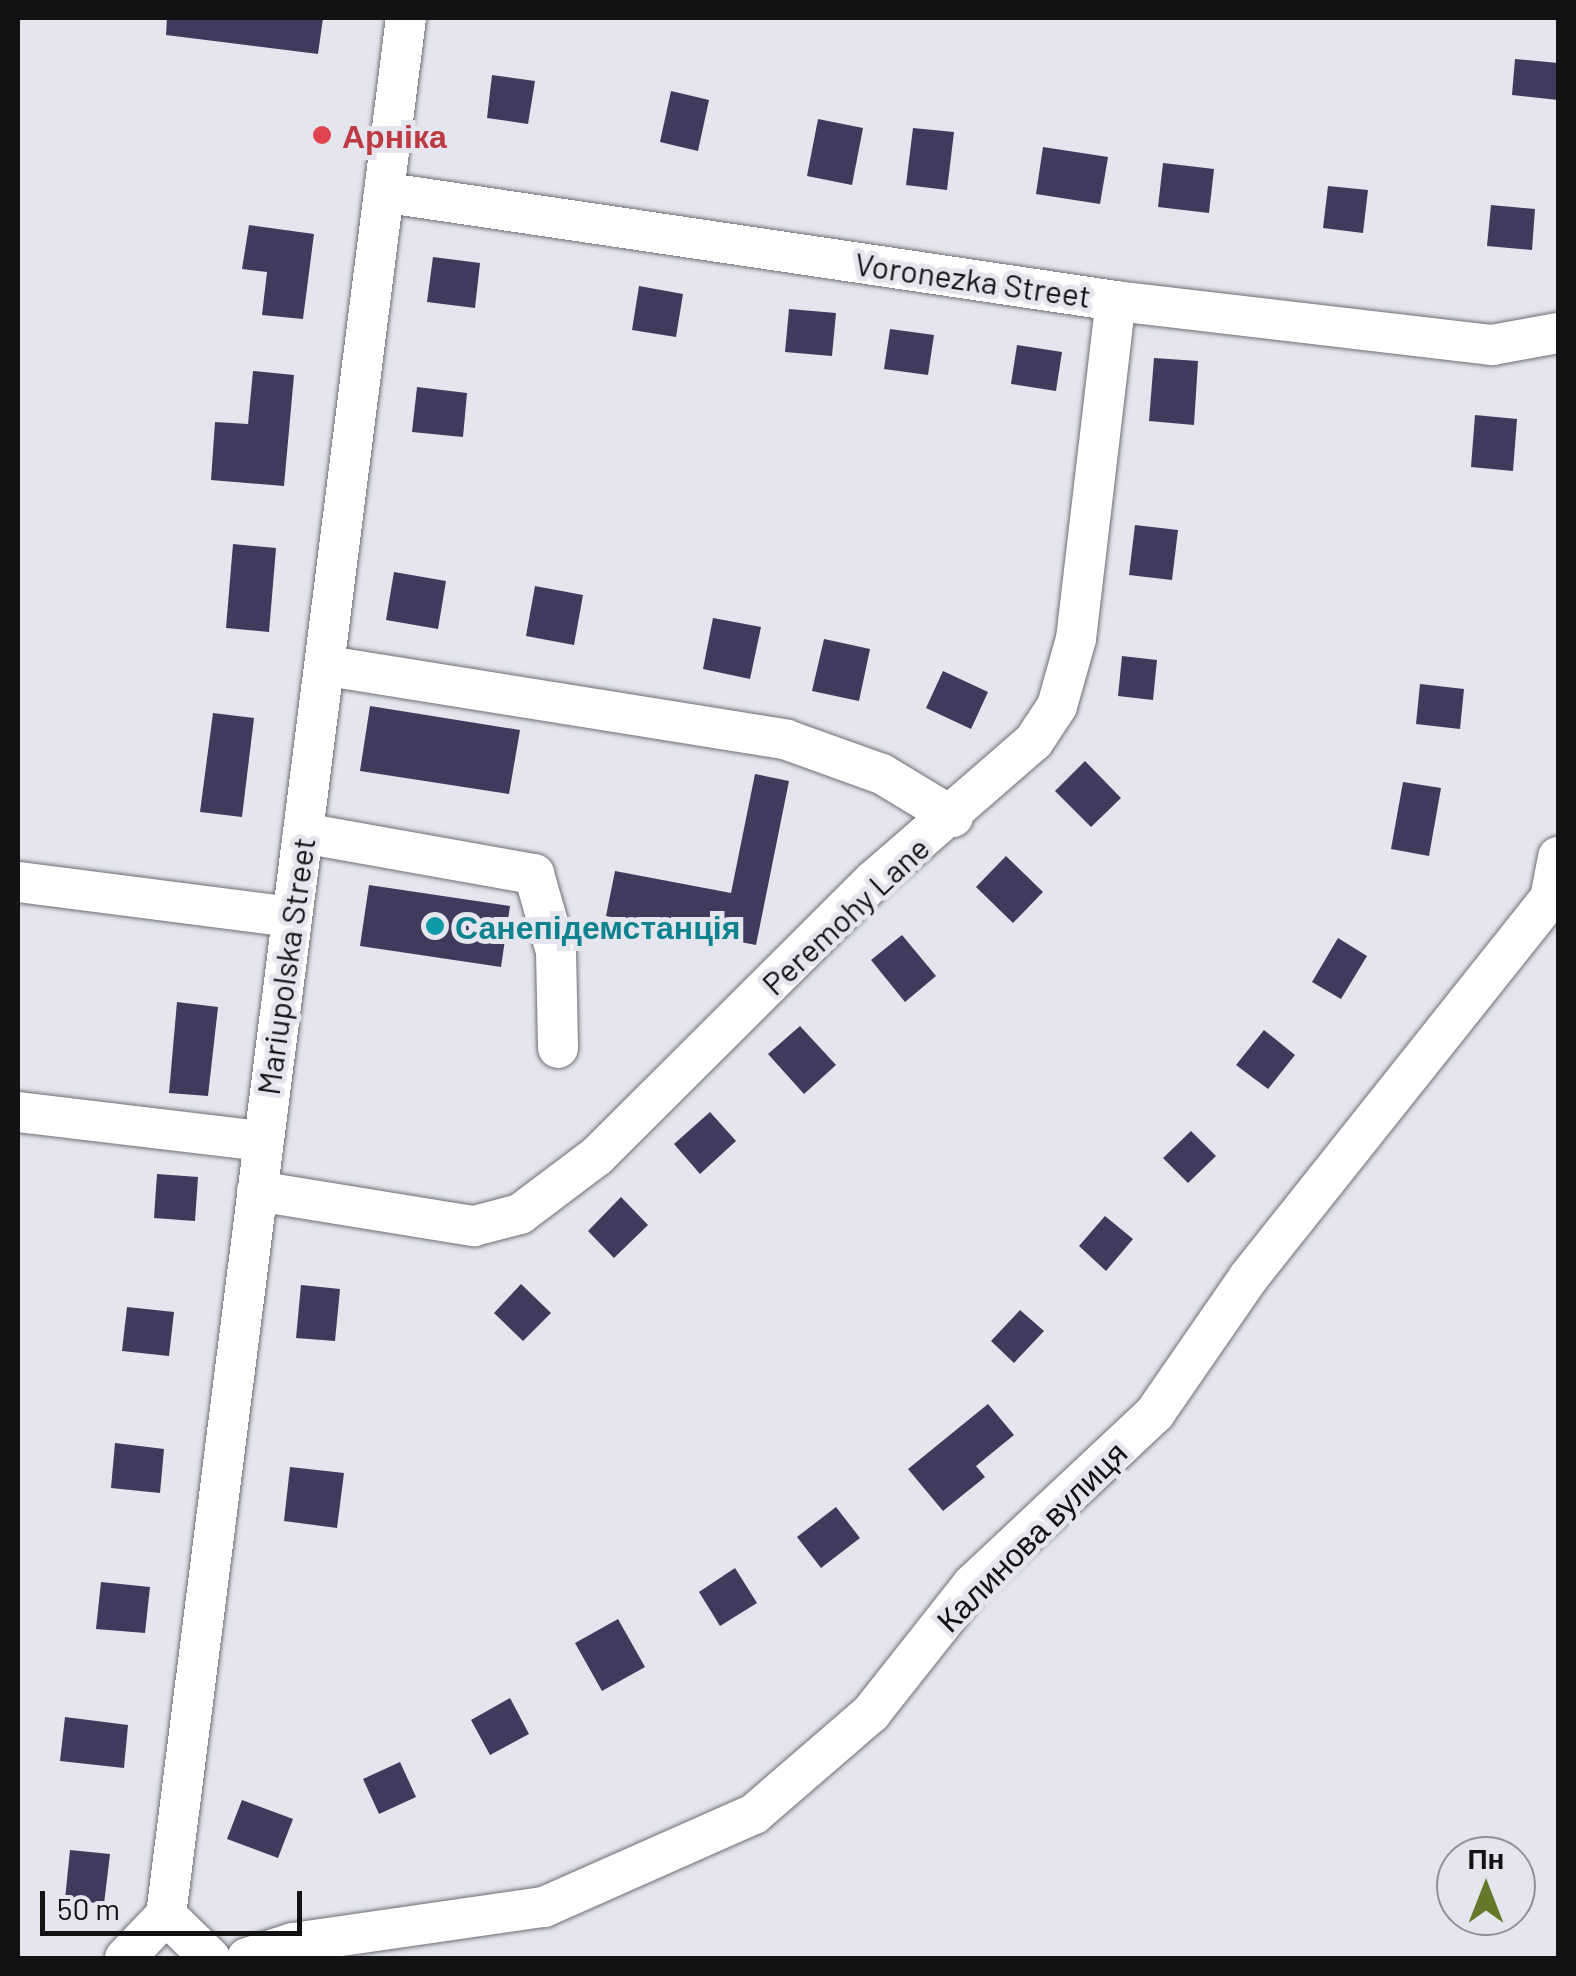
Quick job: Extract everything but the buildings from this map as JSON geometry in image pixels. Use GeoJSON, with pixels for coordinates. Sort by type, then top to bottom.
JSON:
{"type":"FeatureCollection","features":[{"type":"Feature","properties":{"kind":"street","name":"Mariupolska Street"},"geometry":{"type":"LineString","coordinates":[[166,1915],[290,916],[328,666],[388,193],[406,18]]}},
{"type":"Feature","properties":{"kind":"street","name":"Voronezka Street"},"geometry":{"type":"LineString","coordinates":[[388,193],[1116,300],[1492,344],[1558,333]]}},
{"type":"Feature","properties":{"kind":"street","name":"Peremohy Lane"},"geometry":{"type":"LineString","coordinates":[[256,1191],[474,1226],[520,1214],[597,1156],[872,881],[953,818],[1034,741],[1057,706],[1076,639],[1116,300]]}},
{"type":"Feature","properties":{"kind":"street"},"geometry":{"type":"LineString","coordinates":[[328,666],[787,740],[882,774],[953,818]]}},
{"type":"Feature","properties":{"kind":"street"},"geometry":{"type":"LineString","coordinates":[[303,833],[534,874],[556,950],[558,1048]]}},
{"type":"Feature","properties":{"kind":"street","name":"Калинова вулиця"},"geometry":{"type":"LineString","coordinates":[[247,1958],[293,1943],[544,1907],[754,1814],[871,1713],[972,1585],[1155,1413],[1248,1278],[1550,899],[1558,857]]}},
{"type":"Feature","properties":{"kind":"street"},"geometry":{"type":"LineString","coordinates":[[18,882],[290,916]]}},
{"type":"Feature","properties":{"kind":"street"},"geometry":{"type":"LineString","coordinates":[[18,1112],[262,1141]]}},
{"type":"Feature","properties":{"kind":"street"},"geometry":{"type":"LineString","coordinates":[[126,1958],[166,1915],[210,1958]]}},
{"type":"Feature","properties":{"kind":"place","name":"Арніка"},"geometry":{"type":"Point","coordinates":[322,135]}},
{"type":"Feature","properties":{"kind":"place","name":"Санепідемстанція"},"geometry":{"type":"Point","coordinates":[435,926]}}]}
